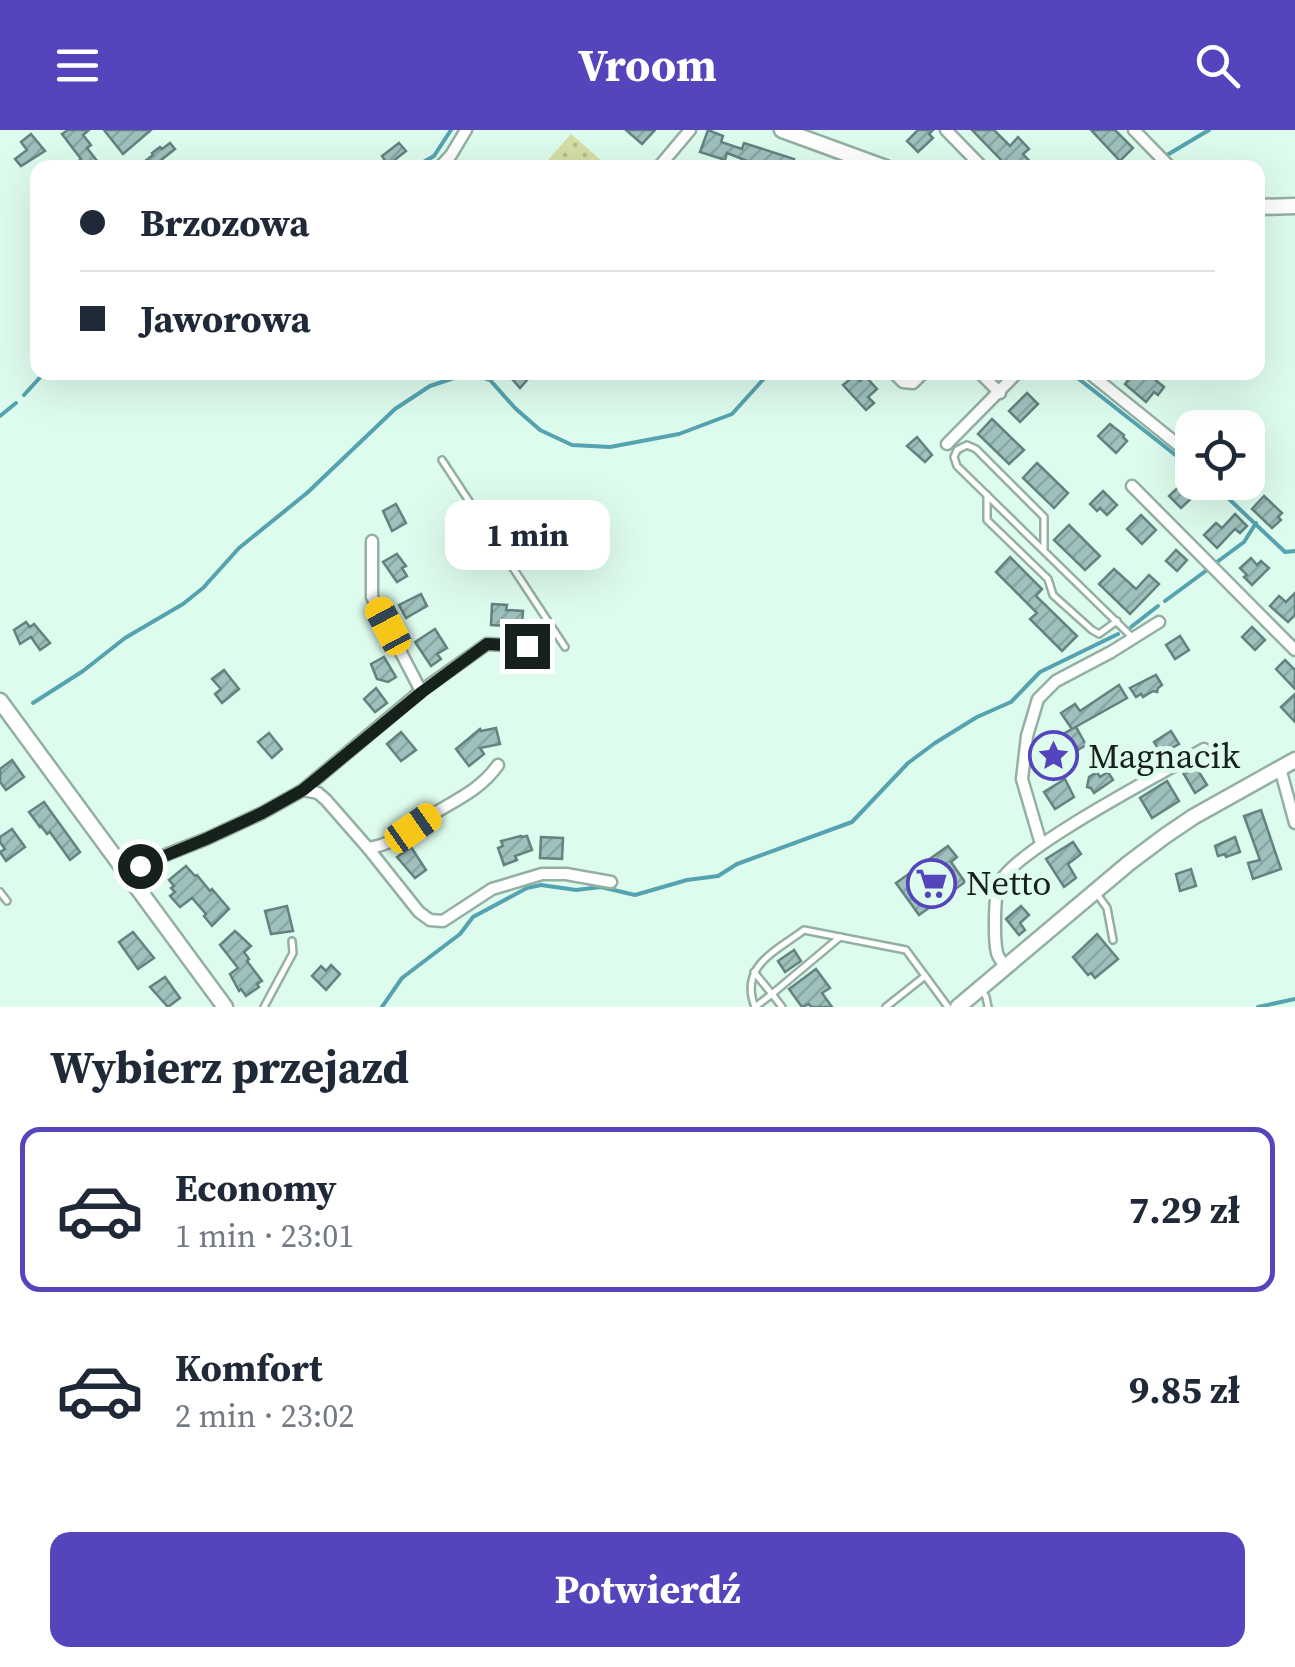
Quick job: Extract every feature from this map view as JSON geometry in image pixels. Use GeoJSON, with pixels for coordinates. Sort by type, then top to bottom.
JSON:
{"type":"FeatureCollection","features":[{"type":"Feature","properties":{"kind":"street"},"geometry":{"type":"LineString","coordinates":[[446,160],[466,130]]}},
{"type":"Feature","properties":{"kind":"street"},"geometry":{"type":"LineString","coordinates":[[665,160],[690,130]]}},
{"type":"Feature","properties":{"kind":"street"},"geometry":{"type":"LineString","coordinates":[[782,130],[864,160]]}},
{"type":"Feature","properties":{"kind":"street"},"geometry":{"type":"LineString","coordinates":[[946,130],[975,160]]}},
{"type":"Feature","properties":{"kind":"street"},"geometry":{"type":"LineString","coordinates":[[1134,130],[1163,160]]}},
{"type":"Feature","properties":{"kind":"street"},"geometry":{"type":"LineString","coordinates":[[1265,208],[1295,206]]}},
{"type":"Feature","properties":{"kind":"street"},"geometry":{"type":"LineString","coordinates":[[987,380],[1000,393]]}},
{"type":"Feature","properties":{"kind":"street"},"geometry":{"type":"LineString","coordinates":[[947,444],[1011,380]]}},
{"type":"Feature","properties":{"kind":"street"},"geometry":{"type":"LineString","coordinates":[[1098,380],[1175,442]]}},
{"type":"Feature","properties":{"kind":"street"},"geometry":{"type":"LineString","coordinates":[[1132,486],[1295,650]]}},
{"type":"Feature","properties":{"kind":"street"},"geometry":{"type":"LineString","coordinates":[[372,541],[372,596],[422,692]]}},
{"type":"Feature","properties":{"kind":"street"},"geometry":{"type":"LineString","coordinates":[[1040,844],[1022,779],[1027,736],[1038,699],[1056,682],[1159,622]]}},
{"type":"Feature","properties":{"kind":"street"},"geometry":{"type":"LineString","coordinates":[[127,874],[262,813],[303,790],[487,644],[527,646]]}},
{"type":"Feature","properties":{"kind":"street"},"geometry":{"type":"LineString","coordinates":[[0,701],[225,1007]]}},
{"type":"Feature","properties":{"kind":"street"},"geometry":{"type":"LineString","coordinates":[[1005,966],[996,950],[998,883],[1007,872],[1040,844],[1204,749]]}},
{"type":"Feature","properties":{"kind":"street"},"geometry":{"type":"LineString","coordinates":[[958,1007],[1129,863],[1192,817],[1295,760]]}},
{"type":"Feature","properties":{"kind":"street"},"geometry":{"type":"LineString","coordinates":[[368,848],[394,841],[472,792],[498,764]]}},
{"type":"Feature","properties":{"kind":"street"},"geometry":{"type":"LineString","coordinates":[[1280,768],[1295,823]]}},
{"type":"Feature","properties":{"kind":"street"},"geometry":{"type":"LineString","coordinates":[[303,790],[318,793],[430,920],[438,922],[455,914],[492,889],[542,874],[611,882]]}},
{"type":"Feature","properties":{"kind":"lane"},"geometry":{"type":"LineString","coordinates":[[1044,550],[1044,518],[976,449],[967,445],[957,450],[957,466],[1132,639]]}},
{"type":"Feature","properties":{"kind":"lane"},"geometry":{"type":"LineString","coordinates":[[442,460],[565,647]]}},
{"type":"Feature","properties":{"kind":"lane"},"geometry":{"type":"LineString","coordinates":[[987,495],[987,520],[1048,579],[1053,595],[1099,634],[1118,621]]}},
{"type":"Feature","properties":{"kind":"lane"},"geometry":{"type":"LineString","coordinates":[[1096,891],[1107,908],[1112,940]]}},
{"type":"Feature","properties":{"kind":"lane"},"geometry":{"type":"LineString","coordinates":[[0,892],[7,901]]}},
{"type":"Feature","properties":{"kind":"lane"},"geometry":{"type":"LineString","coordinates":[[840,937],[755,1007],[750,977],[759,964],[804,930],[840,937],[906,950],[948,1007]]}},
{"type":"Feature","properties":{"kind":"lane"},"geometry":{"type":"LineString","coordinates":[[264,1007],[293,954],[292,941]]}},
{"type":"Feature","properties":{"kind":"lane"},"geometry":{"type":"LineString","coordinates":[[754,972],[782,1007]]}},
{"type":"Feature","properties":{"kind":"lane"},"geometry":{"type":"LineString","coordinates":[[886,1007],[925,976]]}},
{"type":"Feature","properties":{"kind":"lane"},"geometry":{"type":"LineString","coordinates":[[980,988],[988,1007]]}},
{"type":"Feature","properties":{"kind":"green space"},"geometry":{"type":"Polygon","coordinates":[[[571,134],[601,160],[548,160],[571,134]]]}},
{"type":"Feature","properties":{"kind":"building"},"geometry":{"type":"Polygon","coordinates":[[[68,130],[89,130],[83,135],[96,160],[80,160],[62,134],[68,130]]]}},
{"type":"Feature","properties":{"kind":"building"},"geometry":{"type":"Polygon","coordinates":[[[104,130],[151,130],[123,154],[104,130]]]}},
{"type":"Feature","properties":{"kind":"building"},"geometry":{"type":"Polygon","coordinates":[[[626,130],[655,130],[642,144],[626,130]]]}},
{"type":"Feature","properties":{"kind":"building"},"geometry":{"type":"Polygon","coordinates":[[[708,130],[723,136],[721,142],[742,149],[744,143],[794,159],[745,160],[727,153],[725,160],[700,152],[708,130]]]}},
{"type":"Feature","properties":{"kind":"building"},"geometry":{"type":"Polygon","coordinates":[[[918,130],[933,130],[929,134],[933,138],[918,152],[907,141],[918,130]]]}},
{"type":"Feature","properties":{"kind":"building"},"geometry":{"type":"Polygon","coordinates":[[[972,130],[994,130],[1010,146],[1018,137],[1029,149],[1023,154],[1029,160],[1001,160],[972,130]]]}},
{"type":"Feature","properties":{"kind":"building"},"geometry":{"type":"Polygon","coordinates":[[[1091,130],[1115,130],[1133,148],[1119,160],[1091,130]]]}},
{"type":"Feature","properties":{"kind":"building"},"geometry":{"type":"Polygon","coordinates":[[[31,134],[45,151],[21,166],[15,159],[27,150],[21,142],[31,134]]]}},
{"type":"Feature","properties":{"kind":"building"},"geometry":{"type":"Polygon","coordinates":[[[170,143],[175,149],[161,160],[146,160],[160,147],[170,143]]]}},
{"type":"Feature","properties":{"kind":"building"},"geometry":{"type":"Polygon","coordinates":[[[399,143],[406,151],[394,160],[382,156],[399,143]]]}},
{"type":"Feature","properties":{"kind":"building"},"geometry":{"type":"Polygon","coordinates":[[[849,380],[869,380],[877,389],[868,397],[874,403],[866,410],[843,385],[849,380]]]}},
{"type":"Feature","properties":{"kind":"building"},"geometry":{"type":"Polygon","coordinates":[[[1128,380],[1156,380],[1164,387],[1146,402],[1125,384],[1128,380]]]}},
{"type":"Feature","properties":{"kind":"building"},"geometry":{"type":"Polygon","coordinates":[[[1027,393],[1038,404],[1020,422],[1009,411],[1027,393]]]}},
{"type":"Feature","properties":{"kind":"building"},"geometry":{"type":"Polygon","coordinates":[[[992,419],[1024,450],[1009,464],[978,434],[992,419]]]}},
{"type":"Feature","properties":{"kind":"building"},"geometry":{"type":"Polygon","coordinates":[[[1110,424],[1127,441],[1116,453],[1098,436],[1110,424]]]}},
{"type":"Feature","properties":{"kind":"building"},"geometry":{"type":"Polygon","coordinates":[[[917,437],[932,455],[925,462],[907,446],[917,437]]]}},
{"type":"Feature","properties":{"kind":"building"},"geometry":{"type":"Polygon","coordinates":[[[1037,463],[1068,493],[1054,508],[1023,478],[1037,463]]]}},
{"type":"Feature","properties":{"kind":"building"},"geometry":{"type":"Polygon","coordinates":[[[1175,490],[1175,500],[1190,500],[1181,508],[1169,496],[1175,490]]]}},
{"type":"Feature","properties":{"kind":"building"},"geometry":{"type":"Polygon","coordinates":[[[1103,491],[1117,505],[1107,515],[1090,504],[1103,491]]]}},
{"type":"Feature","properties":{"kind":"building"},"geometry":{"type":"Polygon","coordinates":[[[1265,497],[1282,513],[1278,517],[1281,520],[1272,528],[1252,509],[1265,497]]]}},
{"type":"Feature","properties":{"kind":"building"},"geometry":{"type":"Polygon","coordinates":[[[396,504],[406,523],[392,531],[383,511],[396,504]]]}},
{"type":"Feature","properties":{"kind":"building"},"geometry":{"type":"Polygon","coordinates":[[[1235,514],[1247,526],[1240,533],[1235,529],[1217,548],[1204,535],[1216,523],[1222,528],[1235,514]]]}},
{"type":"Feature","properties":{"kind":"building"},"geometry":{"type":"Polygon","coordinates":[[[1141,515],[1156,530],[1142,544],[1127,529],[1141,515]]]}},
{"type":"Feature","properties":{"kind":"building"},"geometry":{"type":"Polygon","coordinates":[[[1069,525],[1100,556],[1085,570],[1054,540],[1069,525]]]}},
{"type":"Feature","properties":{"kind":"building"},"geometry":{"type":"Polygon","coordinates":[[[1176,550],[1187,560],[1177,571],[1166,561],[1176,550]]]}},
{"type":"Feature","properties":{"kind":"building"},"geometry":{"type":"Polygon","coordinates":[[[397,554],[406,566],[402,568],[407,576],[397,582],[383,562],[397,554]]]}},
{"type":"Feature","properties":{"kind":"building"},"geometry":{"type":"Polygon","coordinates":[[[1010,557],[1042,589],[1036,596],[1077,636],[1062,651],[1030,619],[1037,613],[996,572],[1010,557]]]}},
{"type":"Feature","properties":{"kind":"building"},"geometry":{"type":"Polygon","coordinates":[[[1251,558],[1257,565],[1261,561],[1269,568],[1252,585],[1240,568],[1251,558]]]}},
{"type":"Feature","properties":{"kind":"building"},"geometry":{"type":"Polygon","coordinates":[[[1114,569],[1136,589],[1149,575],[1159,584],[1130,614],[1099,584],[1114,569]]]}},
{"type":"Feature","properties":{"kind":"building"},"geometry":{"type":"Polygon","coordinates":[[[1295,593],[1295,615],[1288,622],[1270,606],[1279,596],[1286,602],[1295,593]]]}},
{"type":"Feature","properties":{"kind":"building"},"geometry":{"type":"Polygon","coordinates":[[[421,594],[427,606],[406,618],[399,605],[421,594]]]}},
{"type":"Feature","properties":{"kind":"building"},"geometry":{"type":"Polygon","coordinates":[[[492,604],[523,611],[522,624],[491,625],[492,604]]]}},
{"type":"Feature","properties":{"kind":"building"},"geometry":{"type":"Polygon","coordinates":[[[26,622],[30,627],[34,624],[50,643],[40,650],[31,637],[20,644],[14,630],[26,622]]]}},
{"type":"Feature","properties":{"kind":"building"},"geometry":{"type":"Polygon","coordinates":[[[1252,627],[1265,640],[1255,650],[1242,637],[1252,627]]]}},
{"type":"Feature","properties":{"kind":"building"},"geometry":{"type":"Polygon","coordinates":[[[435,629],[447,648],[437,654],[441,659],[431,666],[415,642],[435,629]]]}},
{"type":"Feature","properties":{"kind":"building"},"geometry":{"type":"Polygon","coordinates":[[[1180,636],[1189,650],[1175,659],[1166,645],[1180,636]]]}},
{"type":"Feature","properties":{"kind":"building"},"geometry":{"type":"Polygon","coordinates":[[[384,657],[396,677],[388,682],[377,679],[371,664],[384,657]]]}},
{"type":"Feature","properties":{"kind":"building"},"geometry":{"type":"Polygon","coordinates":[[[1285,660],[1295,670],[1295,689],[1276,669],[1285,660]]]}},
{"type":"Feature","properties":{"kind":"building"},"geometry":{"type":"Polygon","coordinates":[[[224,670],[239,689],[222,703],[215,694],[221,689],[212,679],[224,670]]]}},
{"type":"Feature","properties":{"kind":"building"},"geometry":{"type":"Polygon","coordinates":[[[1156,675],[1162,685],[1157,692],[1136,697],[1130,688],[1156,675]]]}},
{"type":"Feature","properties":{"kind":"building"},"geometry":{"type":"Polygon","coordinates":[[[1119,685],[1127,698],[1072,729],[1061,713],[1075,704],[1080,711],[1119,685]]]}},
{"type":"Feature","properties":{"kind":"building"},"geometry":{"type":"Polygon","coordinates":[[[376,688],[387,703],[375,712],[364,699],[376,688]]]}},
{"type":"Feature","properties":{"kind":"building"},"geometry":{"type":"Polygon","coordinates":[[[1295,694],[1295,722],[1281,707],[1295,694]]]}},
{"type":"Feature","properties":{"kind":"building"},"geometry":{"type":"Polygon","coordinates":[[[1076,727],[1086,745],[1053,755],[1046,743],[1076,727]]]}},
{"type":"Feature","properties":{"kind":"building"},"geometry":{"type":"Polygon","coordinates":[[[496,728],[500,744],[480,748],[484,754],[469,766],[456,749],[480,729],[496,728]]]}},
{"type":"Feature","properties":{"kind":"building"},"geometry":{"type":"Polygon","coordinates":[[[1171,731],[1179,744],[1163,757],[1154,742],[1171,731]]]}},
{"type":"Feature","properties":{"kind":"building"},"geometry":{"type":"Polygon","coordinates":[[[401,732],[416,750],[401,761],[387,744],[401,732]]]}},
{"type":"Feature","properties":{"kind":"building"},"geometry":{"type":"Polygon","coordinates":[[[269,733],[282,749],[272,758],[258,742],[269,733]]]}},
{"type":"Feature","properties":{"kind":"building"},"geometry":{"type":"Polygon","coordinates":[[[12,760],[24,777],[6,790],[0,782],[0,769],[12,760]]]}},
{"type":"Feature","properties":{"kind":"building"},"geometry":{"type":"Polygon","coordinates":[[[1194,764],[1207,785],[1195,793],[1182,771],[1194,764]]]}},
{"type":"Feature","properties":{"kind":"building"},"geometry":{"type":"Polygon","coordinates":[[[1097,772],[1100,777],[1108,772],[1113,780],[1094,793],[1087,787],[1089,777],[1097,772]]]}},
{"type":"Feature","properties":{"kind":"building"},"geometry":{"type":"Polygon","coordinates":[[[1065,779],[1074,797],[1055,809],[1044,792],[1065,779]]]}},
{"type":"Feature","properties":{"kind":"building"},"geometry":{"type":"Polygon","coordinates":[[[1167,781],[1179,801],[1152,818],[1140,798],[1167,781]]]}},
{"type":"Feature","properties":{"kind":"building"},"geometry":{"type":"Polygon","coordinates":[[[44,802],[80,852],[70,860],[29,812],[44,802]]]}},
{"type":"Feature","properties":{"kind":"building"},"geometry":{"type":"Polygon","coordinates":[[[1261,810],[1281,869],[1253,879],[1248,863],[1260,860],[1244,816],[1261,810]]]}},
{"type":"Feature","properties":{"kind":"building"},"geometry":{"type":"Polygon","coordinates":[[[12,829],[25,847],[6,861],[0,852],[5,849],[0,837],[12,829]]]}},
{"type":"Feature","properties":{"kind":"building"},"geometry":{"type":"Polygon","coordinates":[[[527,836],[532,850],[504,865],[498,848],[503,846],[501,841],[527,836]]]}},
{"type":"Feature","properties":{"kind":"building"},"geometry":{"type":"Polygon","coordinates":[[[541,837],[563,838],[562,859],[540,858],[541,837]]]}},
{"type":"Feature","properties":{"kind":"building"},"geometry":{"type":"Polygon","coordinates":[[[1235,837],[1240,852],[1218,856],[1215,846],[1235,837]]]}},
{"type":"Feature","properties":{"kind":"building"},"geometry":{"type":"Polygon","coordinates":[[[1073,842],[1081,854],[1068,864],[1076,878],[1064,887],[1046,859],[1073,842]]]}},
{"type":"Feature","properties":{"kind":"building","name":"Netto"},"geometry":{"type":"Polygon","coordinates":[[[948,846],[957,857],[951,862],[965,882],[919,915],[896,883],[948,846]]]}},
{"type":"Feature","properties":{"kind":"building"},"geometry":{"type":"Polygon","coordinates":[[[411,847],[426,870],[415,878],[397,857],[411,847]]]}},
{"type":"Feature","properties":{"kind":"building"},"geometry":{"type":"Polygon","coordinates":[[[186,866],[229,909],[212,926],[192,898],[180,907],[170,896],[175,892],[169,880],[186,866]]]}},
{"type":"Feature","properties":{"kind":"building"},"geometry":{"type":"Polygon","coordinates":[[[1191,869],[1196,886],[1180,891],[1176,874],[1191,869]]]}},
{"type":"Feature","properties":{"kind":"building"},"geometry":{"type":"Polygon","coordinates":[[[287,906],[293,931],[271,934],[265,911],[287,906]]]}},
{"type":"Feature","properties":{"kind":"building"},"geometry":{"type":"Polygon","coordinates":[[[1021,906],[1029,915],[1020,923],[1025,930],[1019,935],[1006,919],[1021,906]]]}},
{"type":"Feature","properties":{"kind":"building"},"geometry":{"type":"Polygon","coordinates":[[[235,931],[251,946],[244,952],[262,981],[246,996],[230,974],[238,968],[220,945],[235,931]]]}},
{"type":"Feature","properties":{"kind":"building"},"geometry":{"type":"Polygon","coordinates":[[[133,932],[154,958],[138,969],[119,942],[133,932]]]}},
{"type":"Feature","properties":{"kind":"building"},"geometry":{"type":"Polygon","coordinates":[[[1097,934],[1118,959],[1095,978],[1073,957],[1097,934]]]}},
{"type":"Feature","properties":{"kind":"building"},"geometry":{"type":"Polygon","coordinates":[[[794,950],[801,961],[785,972],[778,961],[794,950]]]}},
{"type":"Feature","properties":{"kind":"building"},"geometry":{"type":"Polygon","coordinates":[[[331,965],[340,974],[326,990],[312,976],[321,966],[326,971],[331,965]]]}},
{"type":"Feature","properties":{"kind":"building"},"geometry":{"type":"Polygon","coordinates":[[[816,969],[830,988],[822,993],[832,1007],[802,1007],[789,989],[816,969]]]}},
{"type":"Feature","properties":{"kind":"building"},"geometry":{"type":"Polygon","coordinates":[[[165,977],[180,998],[168,1007],[150,987],[165,977]]]}},
{"type":"Feature","properties":{"kind":"waterway"},"geometry":{"type":"LineString","coordinates":[[427,160],[451,130]]}},
{"type":"Feature","properties":{"kind":"waterway"},"geometry":{"type":"LineString","coordinates":[[1167,155],[1209,130]]}},
{"type":"Feature","properties":{"kind":"waterway"},"geometry":{"type":"LineString","coordinates":[[24,395],[38,380]]}},
{"type":"Feature","properties":{"kind":"waterway"},"geometry":{"type":"LineString","coordinates":[[33,703],[125,638],[183,604],[239,548],[307,493],[395,409],[430,386],[448,380]]}},
{"type":"Feature","properties":{"kind":"waterway"},"geometry":{"type":"LineString","coordinates":[[490,380],[540,430],[572,445],[610,447],[679,434],[732,414],[763,380]]}},
{"type":"Feature","properties":{"kind":"waterway"},"geometry":{"type":"LineString","coordinates":[[1080,380],[1175,455]]}},
{"type":"Feature","properties":{"kind":"waterway"},"geometry":{"type":"LineString","coordinates":[[0,416],[16,403]]}},
{"type":"Feature","properties":{"kind":"waterway"},"geometry":{"type":"LineString","coordinates":[[1230,500],[1285,552],[1295,551]]}},
{"type":"Feature","properties":{"kind":"waterway"},"geometry":{"type":"LineString","coordinates":[[1217,562],[1244,542],[1256,523]]}},
{"type":"Feature","properties":{"kind":"waterway"},"geometry":{"type":"LineString","coordinates":[[1165,601],[1207,570]]}},
{"type":"Feature","properties":{"kind":"waterway"},"geometry":{"type":"LineString","coordinates":[[1131,627],[1158,606]]}},
{"type":"Feature","properties":{"kind":"waterway"},"geometry":{"type":"LineString","coordinates":[[382,1007],[402,978],[460,934],[473,917],[527,888],[601,887],[635,895],[687,880],[718,876],[737,864],[852,822],[908,763],[935,743],[1011,702],[1040,672],[1118,634]]}},
{"type":"Feature","properties":{"kind":"waterway"},"geometry":{"type":"LineString","coordinates":[[1258,1007],[1295,999]]}},
{"type":"Feature","properties":{"kind":"place","name":"Magnacik"},"geometry":{"type":"Point","coordinates":[1053,756]}},
{"type":"Feature","properties":{"kind":"place","name":"Netto"},"geometry":{"type":"Point","coordinates":[931,883]}},
{"type":"Feature","properties":{"kind":"route"},"geometry":{"type":"LineString","coordinates":[[140,866],[262,813],[303,790],[487,644],[527,646]]}}]}
